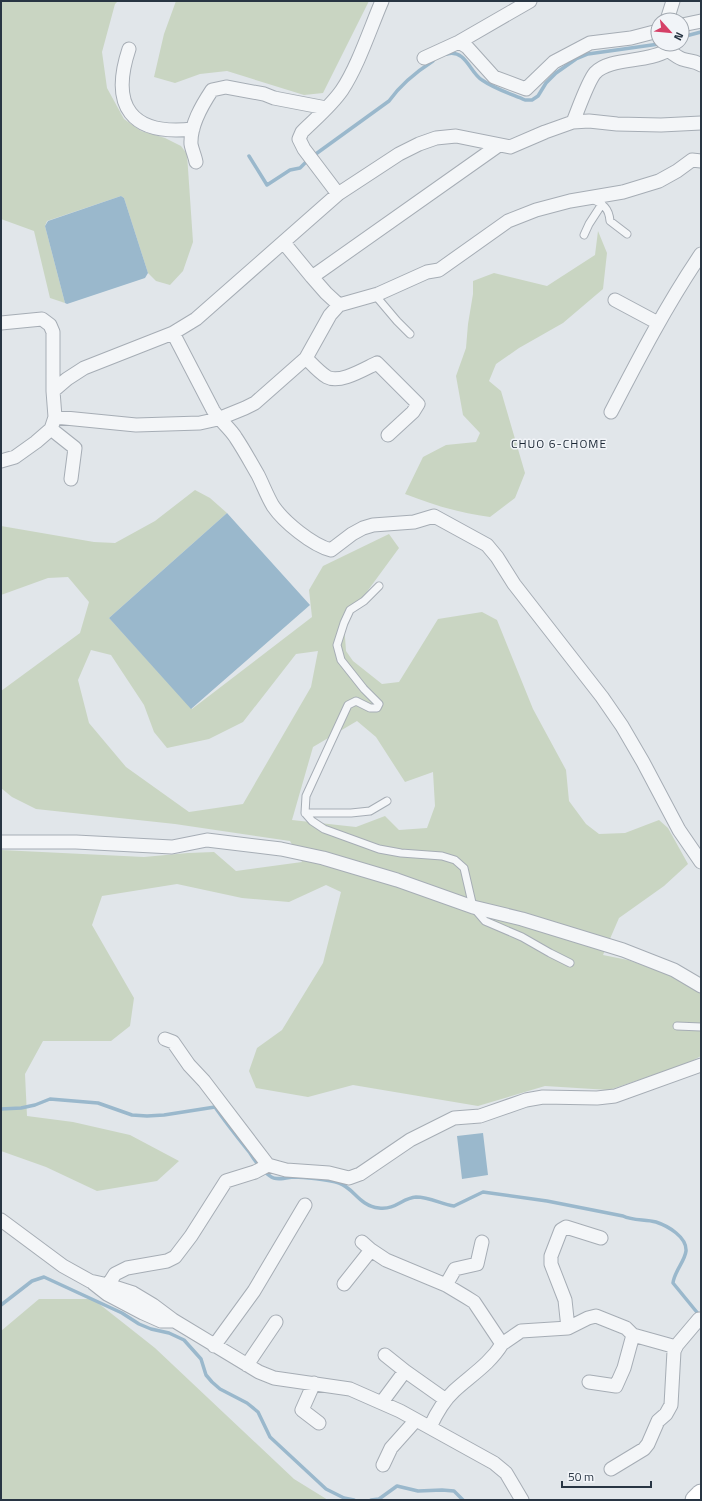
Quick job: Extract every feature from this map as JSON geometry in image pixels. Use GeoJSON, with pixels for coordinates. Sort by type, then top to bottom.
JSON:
{"type":"FeatureCollection","features":[{"type":"Feature","properties":{"kind":"main road"},"geometry":{"type":"LineString","coordinates":[[695,1500],[701,1494]]}},
{"type":"Feature","properties":{"kind":"street"},"geometry":{"type":"LineString","coordinates":[[338,194],[304,149],[300,139],[302,132],[342,90],[353,70],[382,1]]}},
{"type":"Feature","properties":{"kind":"street"},"geometry":{"type":"LineString","coordinates":[[424,58],[460,42],[530,1]]}},
{"type":"Feature","properties":{"kind":"street"},"geometry":{"type":"LineString","coordinates":[[670,12],[673,1]]}},
{"type":"Feature","properties":{"kind":"street"},"geometry":{"type":"LineString","coordinates":[[690,24],[701,21]]}},
{"type":"Feature","properties":{"kind":"street"},"geometry":{"type":"LineString","coordinates":[[460,42],[467,47],[494,77],[526,89],[554,62],[590,43],[631,38],[650,33]]}},
{"type":"Feature","properties":{"kind":"street"},"geometry":{"type":"LineString","coordinates":[[129,49],[124,65],[122,84],[124,101],[130,113],[137,120],[150,126],[165,130],[192,129]]}},
{"type":"Feature","properties":{"kind":"street"},"geometry":{"type":"LineString","coordinates":[[573,122],[594,74],[600,69],[611,64],[649,58],[663,52]]}},
{"type":"Feature","properties":{"kind":"street"},"geometry":{"type":"LineString","coordinates":[[674,52],[683,59],[694,61],[701,66]]}},
{"type":"Feature","properties":{"kind":"street"},"geometry":{"type":"LineString","coordinates":[[196,162],[191,144],[192,129],[203,104],[212,90],[226,87],[326,108]]}},
{"type":"Feature","properties":{"kind":"street"},"geometry":{"type":"LineString","coordinates":[[53,391],[67,378],[84,368],[173,333],[196,319],[338,194],[399,154],[419,144],[436,138],[456,136],[510,147],[573,122],[589,121],[617,124],[701,123]]}},
{"type":"Feature","properties":{"kind":"street"},"geometry":{"type":"LineString","coordinates":[[312,277],[498,145]]}},
{"type":"Feature","properties":{"kind":"street"},"geometry":{"type":"LineString","coordinates":[[1,461],[15,457],[36,442],[53,423],[136,425],[200,423],[218,419],[245,408],[255,403],[306,358],[330,315],[339,304],[376,295],[427,272],[439,270],[508,221],[536,210],[570,201],[623,192],[659,181],[677,171],[692,160],[701,161]]}},
{"type":"Feature","properties":{"kind":"street"},"geometry":{"type":"LineString","coordinates":[[284,243],[326,293],[339,304]]}},
{"type":"Feature","properties":{"kind":"street"},"geometry":{"type":"LineString","coordinates":[[611,412],[658,323],[701,254]]}},
{"type":"Feature","properties":{"kind":"street"},"geometry":{"type":"LineString","coordinates":[[615,300],[658,323]]}},
{"type":"Feature","properties":{"kind":"street"},"geometry":{"type":"LineString","coordinates":[[1,323],[42,319],[50,324],[53,332],[53,423],[75,448],[71,479]]}},
{"type":"Feature","properties":{"kind":"street"},"geometry":{"type":"LineString","coordinates":[[173,333],[218,419],[235,436],[274,506],[304,535],[323,547],[331,550],[352,534],[363,528],[373,525],[414,522],[434,516],[488,545],[514,584],[602,697],[622,726],[679,830],[701,862]]}},
{"type":"Feature","properties":{"kind":"street"},"geometry":{"type":"LineString","coordinates":[[306,358],[327,377],[332,379],[345,378],[377,363],[418,404],[413,412],[388,434]]}},
{"type":"Feature","properties":{"kind":"street"},"geometry":{"type":"LineString","coordinates":[[1,842],[76,842],[172,847],[207,840],[280,849],[323,858],[397,880],[473,907],[522,919],[623,950],[674,970],[701,986]]}},
{"type":"Feature","properties":{"kind":"street"},"geometry":{"type":"LineString","coordinates":[[165,1039],[173,1042],[188,1065],[204,1081],[268,1165],[286,1170],[329,1173],[349,1178],[360,1174],[410,1140],[454,1118],[480,1116],[526,1100],[543,1097],[597,1098],[616,1096],[701,1065]]}},
{"type":"Feature","properties":{"kind":"street"},"geometry":{"type":"LineString","coordinates":[[108,1285],[115,1274],[127,1268],[167,1262],[175,1257],[191,1236],[226,1181],[255,1172],[268,1165]]}},
{"type":"Feature","properties":{"kind":"street"},"geometry":{"type":"LineString","coordinates":[[214,1346],[254,1291],[305,1205]]}},
{"type":"Feature","properties":{"kind":"street"},"geometry":{"type":"LineString","coordinates":[[1,1220],[62,1266],[90,1281],[107,1294],[161,1321],[173,1320]]}},
{"type":"Feature","properties":{"kind":"street"},"geometry":{"type":"LineString","coordinates":[[568,1328],[565,1300],[552,1264],[551,1256],[556,1239],[561,1230],[566,1227],[601,1238]]}},
{"type":"Feature","properties":{"kind":"street"},"geometry":{"type":"LineString","coordinates":[[446,1285],[455,1269],[477,1264],[482,1242]]}},
{"type":"Feature","properties":{"kind":"street"},"geometry":{"type":"LineString","coordinates":[[344,1284],[366,1246],[386,1260],[446,1285],[474,1302],[502,1344]]}},
{"type":"Feature","properties":{"kind":"street"},"geometry":{"type":"LineString","coordinates":[[90,1281],[133,1293],[214,1346],[259,1372],[274,1378],[350,1389],[382,1402],[494,1463],[506,1473],[522,1500]]}},
{"type":"Feature","properties":{"kind":"street"},"geometry":{"type":"LineString","coordinates":[[430,1427],[440,1408],[454,1391],[476,1374],[502,1344],[521,1331],[568,1328],[588,1318],[596,1316],[626,1328],[633,1335],[676,1347]]}},
{"type":"Feature","properties":{"kind":"street"},"geometry":{"type":"LineString","coordinates":[[611,1469],[644,1449],[648,1444],[658,1421],[666,1414],[671,1405],[674,1351],[699,1319],[701,1319]]}},
{"type":"Feature","properties":{"kind":"street"},"geometry":{"type":"LineString","coordinates":[[247,1365],[276,1322]]}},
{"type":"Feature","properties":{"kind":"street"},"geometry":{"type":"LineString","coordinates":[[589,1382],[616,1386],[624,1368],[633,1335]]}},
{"type":"Feature","properties":{"kind":"street"},"geometry":{"type":"LineString","coordinates":[[385,1355],[446,1400]]}},
{"type":"Feature","properties":{"kind":"street"},"geometry":{"type":"LineString","coordinates":[[382,1402],[405,1371]]}},
{"type":"Feature","properties":{"kind":"street"},"geometry":{"type":"LineString","coordinates":[[314,1383],[302,1410],[319,1423]]}},
{"type":"Feature","properties":{"kind":"street"},"geometry":{"type":"LineString","coordinates":[[383,1465],[391,1448],[416,1420]]}},
{"type":"Feature","properties":{"kind":"lane"},"geometry":{"type":"LineString","coordinates":[[590,198],[607,208],[610,214],[610,221],[627,234]]}},
{"type":"Feature","properties":{"kind":"lane"},"geometry":{"type":"LineString","coordinates":[[584,235],[602,204]]}},
{"type":"Feature","properties":{"kind":"lane"},"geometry":{"type":"LineString","coordinates":[[376,295],[397,321],[410,334]]}},
{"type":"Feature","properties":{"kind":"lane"},"geometry":{"type":"LineString","coordinates":[[379,586],[364,600],[350,610],[344,623],[337,646],[341,660],[364,689],[379,704],[377,708],[370,708],[356,701],[348,705],[306,796],[305,813],[312,821],[324,829],[379,849],[401,853],[442,856],[455,860],[464,868],[473,907],[485,920],[570,962]]}},
{"type":"Feature","properties":{"kind":"lane"},"geometry":{"type":"LineString","coordinates":[[305,813],[351,813],[370,811],[387,801]]}},
{"type":"Feature","properties":{"kind":"lane"},"geometry":{"type":"LineString","coordinates":[[677,1026],[701,1027]]}},
{"type":"Feature","properties":{"kind":"green space"},"geometry":{"type":"Polygon","coordinates":[[[1,1],[118,1],[115,4],[102,52],[107,88],[124,119],[141,131],[165,138],[181,146],[187,154],[193,242],[183,271],[170,285],[156,281],[148,273],[124,198],[121,196],[47,221],[45,226],[65,303],[50,298],[34,231],[1,219],[1,1]]]}},
{"type":"Feature","properties":{"kind":"green space"},"geometry":{"type":"Polygon","coordinates":[[[176,1],[369,1],[323,93],[304,95],[227,71],[200,74],[175,83],[154,77],[164,34],[176,1]]]}},
{"type":"Feature","properties":{"kind":"green space"},"geometry":{"type":"Polygon","coordinates":[[[598,231],[607,253],[603,289],[563,323],[519,348],[496,364],[489,381],[501,391],[525,473],[515,498],[490,517],[447,508],[405,494],[423,457],[446,445],[476,442],[480,433],[463,415],[456,376],[466,348],[473,294],[473,281],[494,273],[547,286],[595,255],[598,231]]]}},
{"type":"Feature","properties":{"kind":"green space"},"geometry":{"type":"Polygon","coordinates":[[[195,490],[210,498],[227,513],[109,618],[192,709],[312,617],[309,590],[323,566],[389,534],[399,548],[344,623],[346,651],[353,661],[382,684],[399,682],[438,619],[482,612],[497,620],[533,709],[566,770],[569,801],[586,824],[599,834],[625,833],[659,820],[668,828],[688,864],[664,886],[619,918],[603,955],[628,960],[684,980],[701,988],[701,1056],[688,1063],[609,1090],[545,1086],[478,1106],[353,1085],[308,1097],[256,1088],[249,1071],[257,1048],[282,1030],[323,963],[341,892],[326,885],[289,902],[242,898],[177,884],[102,896],[92,925],[134,998],[130,1026],[111,1041],[43,1041],[25,1074],[27,1116],[73,1122],[130,1135],[179,1161],[157,1181],[97,1191],[46,1167],[1,1151],[1,850],[144,857],[214,852],[236,871],[302,862],[290,841],[175,824],[36,809],[12,797],[1,788],[1,691],[80,633],[89,602],[68,577],[48,578],[1,595],[1,526],[94,542],[115,543],[155,521],[195,490]],[[91,650],[78,680],[89,723],[126,767],[189,812],[243,804],[311,687],[318,651],[296,654],[243,722],[209,739],[167,748],[154,732],[144,705],[111,655],[91,650]],[[357,721],[313,747],[292,820],[356,827],[385,816],[399,830],[427,828],[435,806],[433,772],[405,782],[376,737],[357,721]]]}},
{"type":"Feature","properties":{"kind":"green space"},"geometry":{"type":"Polygon","coordinates":[[[39,1299],[93,1299],[155,1348],[294,1479],[328,1500],[1,1500],[1,1331],[39,1299]]]}},
{"type":"Feature","properties":{"kind":"water"},"geometry":{"type":"Polygon","coordinates":[[[121,196],[124,198],[148,273],[145,278],[67,304],[65,303],[45,226],[48,221],[121,196]]]}},
{"type":"Feature","properties":{"kind":"water"},"geometry":{"type":"Polygon","coordinates":[[[227,513],[310,605],[191,709],[109,618],[227,513]]]}},
{"type":"Feature","properties":{"kind":"water"},"geometry":{"type":"Polygon","coordinates":[[[483,1133],[488,1175],[462,1179],[457,1136],[483,1133]]]}},
{"type":"Feature","properties":{"kind":"waterway"},"geometry":{"type":"LineString","coordinates":[[690,35],[701,32]]}},
{"type":"Feature","properties":{"kind":"waterway"},"geometry":{"type":"LineString","coordinates":[[447,54],[453,53],[459,55],[467,62],[478,77],[492,86],[525,100],[532,100],[538,96],[546,83],[556,73],[576,59],[588,54],[650,45]]}},
{"type":"Feature","properties":{"kind":"waterway"},"geometry":{"type":"LineString","coordinates":[[313,156],[389,101],[409,79],[433,61]]}},
{"type":"Feature","properties":{"kind":"waterway"},"geometry":{"type":"LineString","coordinates":[[249,156],[267,185],[290,170],[300,168],[308,160]]}},
{"type":"Feature","properties":{"kind":"waterway"},"geometry":{"type":"LineString","coordinates":[[1,1109],[21,1108],[35,1105],[50,1099],[98,1103],[132,1115],[147,1116],[164,1115],[215,1107],[259,1166],[272,1178],[278,1179],[293,1177],[339,1183],[344,1185],[362,1201],[372,1207],[390,1207],[407,1199],[416,1197],[426,1198],[454,1206],[483,1192],[547,1201],[623,1216],[631,1219],[656,1222],[671,1229],[683,1241],[686,1251],[673,1283],[700,1316]]}},
{"type":"Feature","properties":{"kind":"waterway"},"geometry":{"type":"LineString","coordinates":[[1,1305],[32,1281],[44,1277],[122,1313],[139,1324],[151,1329],[169,1333],[184,1340],[201,1359],[206,1375],[212,1382],[220,1389],[247,1403],[258,1412],[270,1437],[326,1489],[344,1498],[354,1500]]}},
{"type":"Feature","properties":{"kind":"waterway"},"geometry":{"type":"LineString","coordinates":[[371,1500],[379,1499],[397,1486],[418,1491],[454,1491],[463,1500]]}},
{"type":"Feature","properties":{"kind":"district","name":"CHUO 6-CHOME"},"geometry":{"type":"Point","coordinates":[559,444]}}]}
